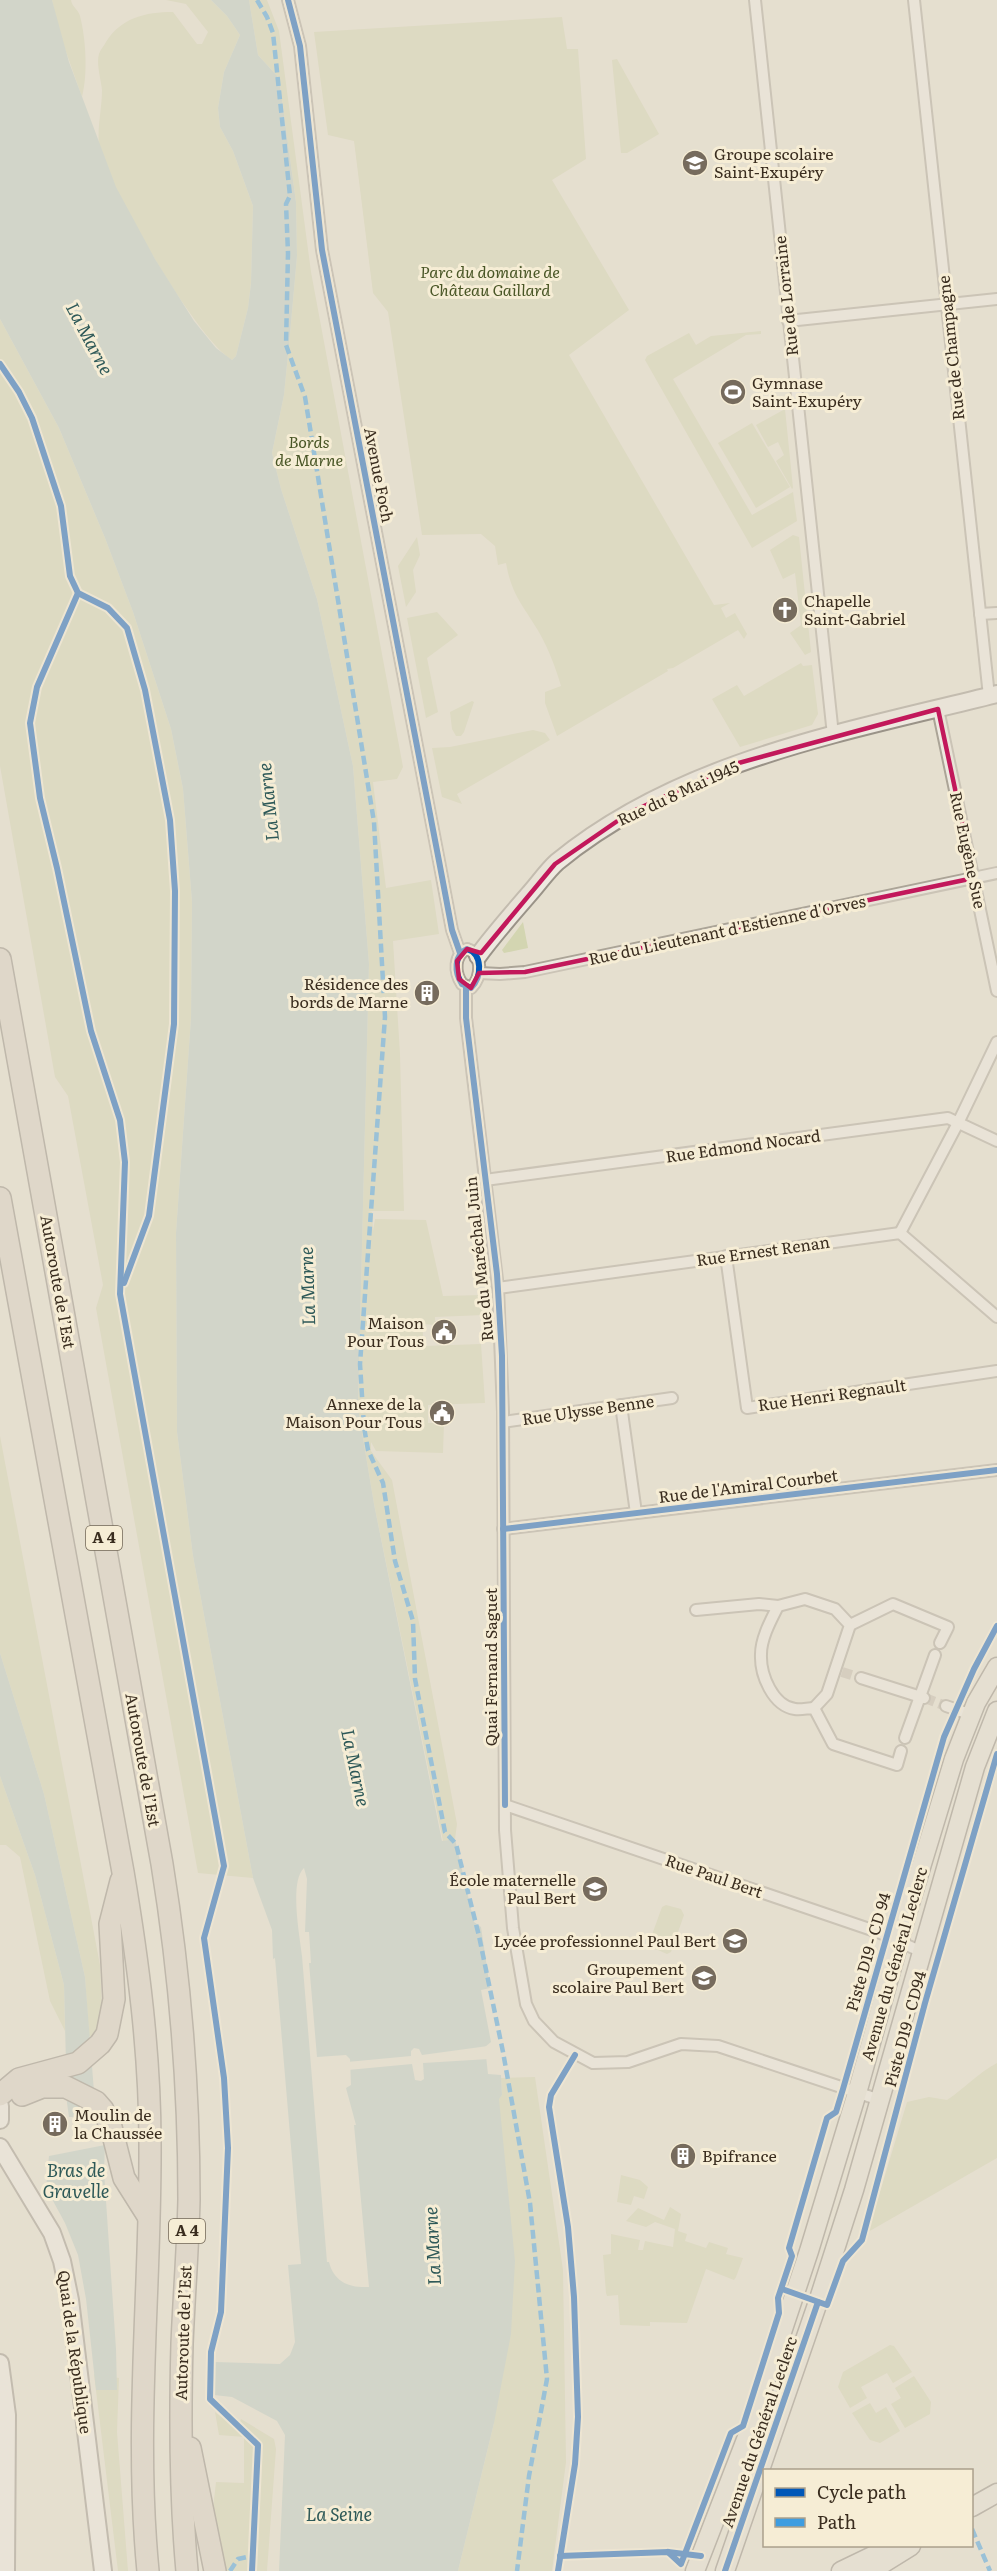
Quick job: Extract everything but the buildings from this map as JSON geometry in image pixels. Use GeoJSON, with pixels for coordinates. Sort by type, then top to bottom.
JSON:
{"type":"FeatureCollection","features":[{"type":"Feature","properties":{"kind":"highway","name":"Autoroute de l’Est"},"geometry":{"type":"LineString","coordinates":[[0,959],[158,1841],[178,1975],[188,2086],[189,2143],[189,2202],[181,2403],[181,2458],[187,2571]]}},
{"type":"Feature","properties":{"kind":"highway","name":"A 4"},"geometry":{"type":"LineString","coordinates":[[0,1198],[123,1872],[139,1980],[146,2056],[150,2144],[142,2393],[148,2571]]}},
{"type":"Feature","properties":{"kind":"highway"},"geometry":{"type":"LineString","coordinates":[[0,2095],[19,2079],[78,2063],[100,2044],[107,2034],[114,1999],[110,1924],[123,1872]]}},
{"type":"Feature","properties":{"kind":"highway"},"geometry":{"type":"LineString","coordinates":[[0,2107],[28,2091],[42,2087],[66,2087],[96,2102],[103,2110],[111,2127],[124,2178],[148,2216]]}},
{"type":"Feature","properties":{"kind":"highway"},"geometry":{"type":"LineString","coordinates":[[181,2403],[215,2571]]}},
{"type":"Feature","properties":{"kind":"main road","name":"Avenue du Général Leclerc"},"geometry":{"type":"LineString","coordinates":[[695,2571],[747,2437],[857,2093],[954,1759],[972,1715],[997,1667]]}},
{"type":"Feature","properties":{"kind":"main road","name":"Avenue du Général Leclerc"},"geometry":{"type":"LineString","coordinates":[[725,2571],[818,2302],[880,2100],[975,1767],[997,1711]]}},
{"type":"Feature","properties":{"kind":"main road"},"geometry":{"type":"LineString","coordinates":[[973,2506],[997,2493]]}},
{"type":"Feature","properties":{"kind":"main road"},"geometry":{"type":"LineString","coordinates":[[842,2571],[891,2547]]}},
{"type":"Feature","properties":{"kind":"main road"},"geometry":{"type":"LineString","coordinates":[[871,2571],[909,2547]]}},
{"type":"Feature","properties":{"kind":"street","name":"Avenue Foch"},"geometry":{"type":"LineString","coordinates":[[288,0],[300,46],[322,250],[452,930],[460,952],[457,972],[459,980],[466,987]]}},
{"type":"Feature","properties":{"kind":"street","name":"Rue de Lorraine"},"geometry":{"type":"LineString","coordinates":[[755,0],[833,735]]}},
{"type":"Feature","properties":{"kind":"street","name":"Rue de Champagne"},"geometry":{"type":"LineString","coordinates":[[914,0],[980,615],[993,695]]}},
{"type":"Feature","properties":{"kind":"street"},"geometry":{"type":"LineString","coordinates":[[788,321],[997,299]]}},
{"type":"Feature","properties":{"kind":"street"},"geometry":{"type":"LineString","coordinates":[[980,615],[997,613]]}},
{"type":"Feature","properties":{"kind":"street","name":"Rue du 8 Mai 1945"},"geometry":{"type":"LineString","coordinates":[[478,965],[555,864],[591,836],[629,813],[725,768],[833,735],[993,695]]}},
{"type":"Feature","properties":{"kind":"street","name":"Rue Eugène Sue"},"geometry":{"type":"LineString","coordinates":[[939,709],[997,991]]}},
{"type":"Feature","properties":{"kind":"street","name":"Rue du Lieutenant d'Estienne d'Orves"},"geometry":{"type":"LineString","coordinates":[[460,952],[467,949],[474,951],[478,965],[525,972],[997,873]]}},
{"type":"Feature","properties":{"kind":"street"},"geometry":{"type":"LineString","coordinates":[[466,987],[471,988],[476,983],[478,965]]}},
{"type":"Feature","properties":{"kind":"street","name":"Rue du Maréchal Juin"},"geometry":{"type":"LineString","coordinates":[[466,987],[466,1018],[498,1288],[503,1422],[503,1530]]}},
{"type":"Feature","properties":{"kind":"street"},"geometry":{"type":"LineString","coordinates":[[997,1042],[958,1123],[900,1233],[997,1317]]}},
{"type":"Feature","properties":{"kind":"street","name":"Rue Edmond Nocard"},"geometry":{"type":"LineString","coordinates":[[485,1180],[948,1118],[997,1141]]}},
{"type":"Feature","properties":{"kind":"street","name":"Rue Ernest Renan"},"geometry":{"type":"LineString","coordinates":[[498,1288],[900,1233]]}},
{"type":"Feature","properties":{"kind":"street","name":"Rue Henri Regnault"},"geometry":{"type":"LineString","coordinates":[[726,1256],[747,1408],[997,1371]]}},
{"type":"Feature","properties":{"kind":"street","name":"Rue Ulysse Benne"},"geometry":{"type":"LineString","coordinates":[[503,1422],[672,1398]]}},
{"type":"Feature","properties":{"kind":"street"},"geometry":{"type":"LineString","coordinates":[[621,1405],[636,1513]]}},
{"type":"Feature","properties":{"kind":"street","name":"Rue de l'Amiral Courbet"},"geometry":{"type":"LineString","coordinates":[[503,1530],[997,1470]]}},
{"type":"Feature","properties":{"kind":"street","name":"Quai Fernand Saguet"},"geometry":{"type":"LineString","coordinates":[[503,1530],[505,1805],[513,1928],[526,2004],[534,2021],[545,2033],[574,2055],[593,2063],[628,2062],[681,2044],[718,2046],[880,2100]]}},
{"type":"Feature","properties":{"kind":"street"},"geometry":{"type":"LineString","coordinates":[[696,1610],[759,1604],[778,1606],[805,1599],[835,1609],[850,1625]]}},
{"type":"Feature","properties":{"kind":"street"},"geometry":{"type":"LineString","coordinates":[[778,1606],[769,1625],[761,1654],[764,1674],[774,1697],[794,1709],[814,1708],[827,1694],[838,1671],[850,1625],[892,1604],[948,1627],[940,1643]]}},
{"type":"Feature","properties":{"kind":"street"},"geometry":{"type":"LineString","coordinates":[[905,1738],[922,1698],[934,1655]]}},
{"type":"Feature","properties":{"kind":"street"},"geometry":{"type":"LineString","coordinates":[[861,1678],[922,1698]]}},
{"type":"Feature","properties":{"kind":"street"},"geometry":{"type":"LineString","coordinates":[[945,1706],[972,1715]]}},
{"type":"Feature","properties":{"kind":"street"},"geometry":{"type":"LineString","coordinates":[[814,1708],[833,1744],[897,1765],[901,1751]]}},
{"type":"Feature","properties":{"kind":"street","name":"Rue Paul Bert"},"geometry":{"type":"LineString","coordinates":[[505,1805],[878,1932],[922,1952]]}},
{"type":"Feature","properties":{"kind":"street"},"geometry":{"type":"LineString","coordinates":[[0,2107],[0,2120]]}},
{"type":"Feature","properties":{"kind":"street","name":"Quai de la République"},"geometry":{"type":"LineString","coordinates":[[0,2147],[52,2233],[62,2261],[70,2300],[103,2571]]}},
{"type":"Feature","properties":{"kind":"street"},"geometry":{"type":"LineString","coordinates":[[0,2363],[7,2415],[6,2571]]}},
{"type":"Feature","properties":{"kind":"highlighted area"},"geometry":{"type":"Polygon","coordinates":[[[938,709],[974,878],[525,972],[479,973],[471,988],[459,979],[457,961],[467,949],[481,953],[555,864],[629,813],[735,764],[938,709]]]}},
{"type":"Feature","properties":{"kind":"green space"},"geometry":{"type":"Polygon","coordinates":[[[52,0],[71,0],[80,16],[86,57],[82,97],[59,32],[52,0]]]}},
{"type":"Feature","properties":{"kind":"green space"},"geometry":{"type":"Polygon","coordinates":[[[166,0],[211,0],[227,16],[240,35],[224,72],[218,108],[220,127],[233,151],[253,206],[248,308],[236,356],[232,360],[217,347],[198,324],[155,260],[118,192],[105,165],[99,145],[102,90],[98,58],[112,34],[126,22],[143,15],[173,12],[197,44],[202,44],[208,32],[186,4],[166,0]]]}},
{"type":"Feature","properties":{"kind":"green space","name":"Bords de Marne"},"geometry":{"type":"Polygon","coordinates":[[[249,0],[267,0],[279,31],[311,272],[403,767],[397,779],[373,782],[386,888],[431,880],[439,934],[393,941],[400,1054],[404,1211],[367,1211],[372,1212],[373,1231],[375,1219],[426,1220],[443,1296],[482,1295],[484,1315],[435,1317],[435,1325],[422,1324],[424,1346],[481,1344],[485,1403],[428,1405],[428,1423],[444,1423],[443,1453],[376,1451],[371,1442],[371,1451],[392,1480],[457,1824],[455,1839],[443,1841],[374,1504],[358,1408],[369,964],[353,766],[317,599],[281,489],[272,453],[284,395],[290,334],[297,256],[296,202],[279,78],[258,55],[249,0]]]}},
{"type":"Feature","properties":{"kind":"green space","name":"Parc du domaine de Château Gaillard"},"geometry":{"type":"Polygon","coordinates":[[[562,17],[567,49],[578,49],[586,159],[552,180],[629,310],[569,355],[714,605],[730,603],[721,608],[726,618],[735,613],[747,634],[744,639],[738,630],[673,668],[667,669],[668,671],[557,736],[545,703],[545,692],[561,686],[543,640],[515,593],[506,563],[498,565],[495,546],[481,534],[422,535],[388,312],[373,293],[354,141],[328,135],[314,32],[562,17]]]}},
{"type":"Feature","properties":{"kind":"green space"},"geometry":{"type":"Polygon","coordinates":[[[617,59],[659,134],[627,153],[621,153],[612,60],[617,59]]]}},
{"type":"Feature","properties":{"kind":"green space"},"geometry":{"type":"Polygon","coordinates":[[[0,319],[59,428],[105,538],[133,612],[171,729],[183,789],[192,902],[191,1018],[176,1233],[177,1432],[193,1556],[253,1878],[198,1873],[96,1308],[103,1285],[68,1096],[55,1077],[0,766],[0,319]]]}},
{"type":"Feature","properties":{"kind":"green space"},"geometry":{"type":"Polygon","coordinates":[[[761,331],[761,334],[746,335],[673,379],[752,515],[793,492],[797,521],[752,548],[645,360],[647,356],[689,333],[696,345],[711,336],[761,331]]]}},
{"type":"Feature","properties":{"kind":"green space"},"geometry":{"type":"Polygon","coordinates":[[[785,409],[792,489],[776,461],[784,455],[778,442],[768,447],[756,425],[785,409]]]}},
{"type":"Feature","properties":{"kind":"green space"},"geometry":{"type":"Polygon","coordinates":[[[752,423],[790,487],[756,508],[718,443],[752,423]]]}},
{"type":"Feature","properties":{"kind":"green space"},"geometry":{"type":"Polygon","coordinates":[[[793,535],[799,537],[811,652],[805,655],[790,633],[801,625],[795,573],[783,579],[770,550],[793,535]]]}},
{"type":"Feature","properties":{"kind":"green space"},"geometry":{"type":"Polygon","coordinates":[[[417,537],[420,555],[413,570],[416,592],[406,607],[398,566],[417,537]]]}},
{"type":"Feature","properties":{"kind":"green space"},"geometry":{"type":"Polygon","coordinates":[[[437,612],[458,635],[427,658],[438,712],[426,718],[407,618],[437,612]]]}},
{"type":"Feature","properties":{"kind":"green space"},"geometry":{"type":"Polygon","coordinates":[[[801,663],[803,666],[812,665],[818,714],[812,725],[740,747],[712,699],[737,685],[744,696],[801,663]]]}},
{"type":"Feature","properties":{"kind":"green space"},"geometry":{"type":"Polygon","coordinates":[[[474,702],[464,732],[461,736],[456,736],[452,729],[450,712],[474,702]]]}},
{"type":"Feature","properties":{"kind":"green space"},"geometry":{"type":"Polygon","coordinates":[[[533,730],[545,733],[550,740],[457,794],[462,804],[442,797],[432,748],[450,747],[533,730]]]}},
{"type":"Feature","properties":{"kind":"green space"},"geometry":{"type":"Polygon","coordinates":[[[523,922],[528,948],[504,953],[502,950],[523,922]]]}},
{"type":"Feature","properties":{"kind":"green space"},"geometry":{"type":"Polygon","coordinates":[[[0,1436],[100,1965],[102,2006],[94,2037],[89,2036],[85,1977],[44,1794],[0,1653],[0,1436]]]}},
{"type":"Feature","properties":{"kind":"green space"},"geometry":{"type":"Polygon","coordinates":[[[0,1776],[35,1875],[64,1985],[65,2031],[50,2001],[20,1857],[6,1845],[0,1845],[0,1776]]]}},
{"type":"Feature","properties":{"kind":"green space"},"geometry":{"type":"Polygon","coordinates":[[[666,1905],[681,1909],[684,1915],[671,1952],[667,1954],[651,1947],[649,1943],[662,1907],[666,1905]]]}},
{"type":"Feature","properties":{"kind":"green space"},"geometry":{"type":"Polygon","coordinates":[[[997,2063],[997,2158],[868,2232],[907,2102],[929,2097],[947,2100],[997,2063]]]}},
{"type":"Feature","properties":{"kind":"green space"},"geometry":{"type":"Polygon","coordinates":[[[535,2077],[563,2270],[566,2462],[552,2571],[458,2571],[494,2423],[501,2078],[535,2077]]]}},
{"type":"Feature","properties":{"kind":"green space"},"geometry":{"type":"Polygon","coordinates":[[[621,2175],[640,2180],[648,2187],[644,2199],[634,2196],[631,2205],[617,2202],[621,2175]]]}},
{"type":"Feature","properties":{"kind":"green space"},"geometry":{"type":"Polygon","coordinates":[[[670,2207],[681,2214],[678,2231],[687,2234],[685,2241],[706,2248],[709,2242],[728,2248],[726,2254],[743,2258],[736,2277],[734,2280],[706,2269],[687,2323],[650,2322],[650,2326],[620,2325],[618,2295],[607,2296],[606,2293],[603,2255],[611,2254],[611,2234],[640,2240],[638,2250],[643,2250],[645,2241],[673,2247],[675,2229],[655,2222],[646,2227],[626,2221],[638,2208],[664,2220],[670,2207]]]}},
{"type":"Feature","properties":{"kind":"green space"},"geometry":{"type":"Polygon","coordinates":[[[890,2345],[894,2346],[912,2372],[893,2383],[887,2373],[861,2387],[867,2398],[850,2408],[838,2387],[843,2372],[890,2345]]]}},
{"type":"Feature","properties":{"kind":"green space"},"geometry":{"type":"Polygon","coordinates":[[[94,2374],[119,2378],[117,2432],[128,2571],[118,2571],[94,2374]]]}},
{"type":"Feature","properties":{"kind":"green space"},"geometry":{"type":"Polygon","coordinates":[[[914,2376],[931,2402],[930,2414],[905,2428],[891,2404],[901,2398],[895,2388],[914,2376]]]}},
{"type":"Feature","properties":{"kind":"green space"},"geometry":{"type":"Polygon","coordinates":[[[870,2403],[876,2413],[886,2407],[900,2431],[880,2443],[870,2440],[852,2413],[870,2403]]]}},
{"type":"Feature","properties":{"kind":"green space"},"geometry":{"type":"Polygon","coordinates":[[[215,2412],[237,2429],[241,2419],[274,2439],[276,2449],[267,2571],[224,2571],[212,2517],[216,2482],[244,2483],[244,2437],[219,2435],[215,2412]]]}},
{"type":"Feature","properties":{"kind":"water"},"geometry":{"type":"Polygon","coordinates":[[[0,0],[52,0],[69,62],[116,187],[155,259],[194,321],[216,348],[232,360],[236,356],[248,308],[251,283],[253,206],[233,151],[220,127],[218,108],[224,72],[240,35],[227,16],[211,0],[249,0],[258,55],[279,78],[296,202],[297,256],[290,334],[284,395],[272,453],[281,489],[317,599],[353,766],[369,964],[358,1408],[374,1504],[442,1841],[455,1839],[474,1922],[481,1927],[490,1988],[481,1990],[491,2042],[485,2047],[488,2074],[501,2075],[502,2095],[499,2099],[515,2261],[511,2334],[494,2423],[458,2571],[279,2571],[285,2435],[277,2421],[232,2397],[214,2395],[215,2362],[280,2364],[290,2355],[295,2342],[288,2265],[301,2264],[272,1930],[253,1878],[193,1556],[177,1432],[176,1233],[191,1018],[192,902],[183,789],[171,729],[133,612],[105,538],[59,428],[0,319],[0,0]],[[304,1868],[297,1885],[296,1897],[327,2262],[343,2282],[349,2285],[369,2287],[354,2125],[356,2125],[346,2088],[351,2085],[350,2059],[346,2055],[317,2057],[309,1963],[311,1963],[309,1932],[305,1932],[307,1879],[304,1868]]]}},
{"type":"Feature","properties":{"kind":"water"},"geometry":{"type":"Polygon","coordinates":[[[0,1653],[44,1794],[85,1977],[96,2117],[69,2117],[64,1985],[35,1875],[0,1776],[0,1653]]]}},
{"type":"Feature","properties":{"kind":"water","name":"Bras de Gravelle"},"geometry":{"type":"Polygon","coordinates":[[[105,2145],[104,2171],[117,2390],[96,2390],[86,2299],[78,2255],[65,2223],[46,2188],[49,2156],[105,2145]]]}},
{"type":"Feature","properties":{"kind":"pier"},"geometry":{"type":"Polygon","coordinates":[[[488,2046],[489,2059],[423,2063],[424,2079],[421,2081],[415,2080],[412,2064],[348,2070],[347,2062],[411,2056],[414,2048],[419,2049],[422,2055],[488,2046]]]}},
{"type":"Feature","properties":{"kind":"tunnel"},"geometry":{"type":"LineString","coordinates":[[842,1672],[861,1678]]}},
{"type":"Feature","properties":{"kind":"tunnel"},"geometry":{"type":"LineString","coordinates":[[925,1698],[946,1706]]}},
{"type":"Feature","properties":{"kind":"marked path"},"geometry":{"type":"LineString","coordinates":[[257,0],[273,33],[290,196],[286,204],[288,253],[286,345],[305,397],[374,822],[385,1017],[360,1364],[364,1427],[368,1450],[383,1483],[395,1561],[413,1621],[415,1679],[445,1832],[456,1844],[479,1936],[503,2052],[530,2203],[547,2379],[529,2476],[517,2571]]}},
{"type":"Feature","properties":{"kind":"marked path"},"geometry":{"type":"LineString","coordinates":[[973,2531],[990,2571]]}},
{"type":"Feature","properties":{"kind":"marked path"},"geometry":{"type":"LineString","coordinates":[[230,2571],[238,2559],[252,2556]]}},
{"type":"Feature","properties":{"kind":"cycle path"},"geometry":{"type":"LineString","coordinates":[[288,0],[300,46],[322,250],[452,930],[460,953]]}},
{"type":"Feature","properties":{"kind":"cycle path"},"geometry":{"type":"LineString","coordinates":[[0,364],[19,392],[32,418],[61,506],[70,576],[78,593],[108,608],[127,628],[145,690],[170,820],[175,891],[174,1024],[149,1216],[124,1283]]}},
{"type":"Feature","properties":{"kind":"cycle path"},"geometry":{"type":"LineString","coordinates":[[78,593],[37,687],[30,723],[40,798],[91,1031],[120,1120],[125,1162],[120,1294],[224,1866],[204,1938],[224,2078],[228,2148],[221,2312],[211,2352],[210,2399],[258,2445],[252,2571]]}},
{"type":"Feature","properties":{"kind":"cycle path"},"geometry":{"type":"LineString","coordinates":[[467,949],[476,956],[479,966],[477,978],[471,988],[462,984],[457,969],[460,955],[467,949]]}},
{"type":"Feature","properties":{"kind":"cycle path"},"geometry":{"type":"LineString","coordinates":[[466,987],[466,1018],[497,1274],[502,1356],[505,1805]]}},
{"type":"Feature","properties":{"kind":"cycle path"},"geometry":{"type":"LineString","coordinates":[[503,1529],[997,1470]]}},
{"type":"Feature","properties":{"kind":"cycle path","name":"Piste D19 - CD 94"},"geometry":{"type":"LineString","coordinates":[[668,2552],[681,2564],[731,2433],[743,2426],[779,2313],[778,2298],[792,2256],[789,2248],[827,2118],[836,2112],[843,2089],[944,1737],[974,1669],[997,1626]]}},
{"type":"Feature","properties":{"kind":"cycle path","name":"Piste D19 - CD94"},"geometry":{"type":"LineString","coordinates":[[782,2289],[827,2305],[843,2261],[862,2240],[925,2003],[997,1754]]}},
{"type":"Feature","properties":{"kind":"cycle path"},"geometry":{"type":"LineString","coordinates":[[558,2571],[575,2464],[578,2417],[574,2297],[568,2227],[549,2107],[551,2095],[575,2055]]}},
{"type":"Feature","properties":{"kind":"cycle path"},"geometry":{"type":"LineString","coordinates":[[725,2571],[818,2302]]}},
{"type":"Feature","properties":{"kind":"cycle path"},"geometry":{"type":"LineString","coordinates":[[560,2556],[668,2552],[701,2556]]}},
{"type":"Feature","properties":{"kind":"place","name":"Groupe scolaire Saint-Exupéry"},"geometry":{"type":"Point","coordinates":[695,163]}},
{"type":"Feature","properties":{"kind":"place","name":"Gymnase Saint-Exupéry"},"geometry":{"type":"Point","coordinates":[733,392]}},
{"type":"Feature","properties":{"kind":"place","name":"Chapelle Saint-Gabriel"},"geometry":{"type":"Point","coordinates":[785,610]}},
{"type":"Feature","properties":{"kind":"place","name":"Résidence des bords de Marne"},"geometry":{"type":"Point","coordinates":[427,993]}},
{"type":"Feature","properties":{"kind":"place","name":"Maison Pour Tous"},"geometry":{"type":"Point","coordinates":[444,1332]}},
{"type":"Feature","properties":{"kind":"place","name":"Annexe de la Maison Pour Tous"},"geometry":{"type":"Point","coordinates":[442,1413]}},
{"type":"Feature","properties":{"kind":"place","name":"École maternelle Paul Bert"},"geometry":{"type":"Point","coordinates":[595,1889]}},
{"type":"Feature","properties":{"kind":"place","name":"Lycée professionnel Paul Bert"},"geometry":{"type":"Point","coordinates":[735,1941]}},
{"type":"Feature","properties":{"kind":"place","name":"Groupement scolaire Paul Bert"},"geometry":{"type":"Point","coordinates":[704,1978]}},
{"type":"Feature","properties":{"kind":"place","name":"Moulin de la Chaussée"},"geometry":{"type":"Point","coordinates":[55,2124]}},
{"type":"Feature","properties":{"kind":"place","name":"Bpifrance"},"geometry":{"type":"Point","coordinates":[683,2156]}},
{"type":"Feature","properties":{"kind":"water label","name":"La Marne"},"geometry":{"type":"Point","coordinates":[89,339]}},
{"type":"Feature","properties":{"kind":"water label","name":"La Marne"},"geometry":{"type":"Point","coordinates":[269,802]}},
{"type":"Feature","properties":{"kind":"water label","name":"La Marne"},"geometry":{"type":"Point","coordinates":[308,1286]}},
{"type":"Feature","properties":{"kind":"water label","name":"La Marne"},"geometry":{"type":"Point","coordinates":[355,1768]}},
{"type":"Feature","properties":{"kind":"water label","name":"La Marne"},"geometry":{"type":"Point","coordinates":[433,2246]}},
{"type":"Feature","properties":{"kind":"water label","name":"La Seine"},"geometry":{"type":"Point","coordinates":[339,2515]}}]}
